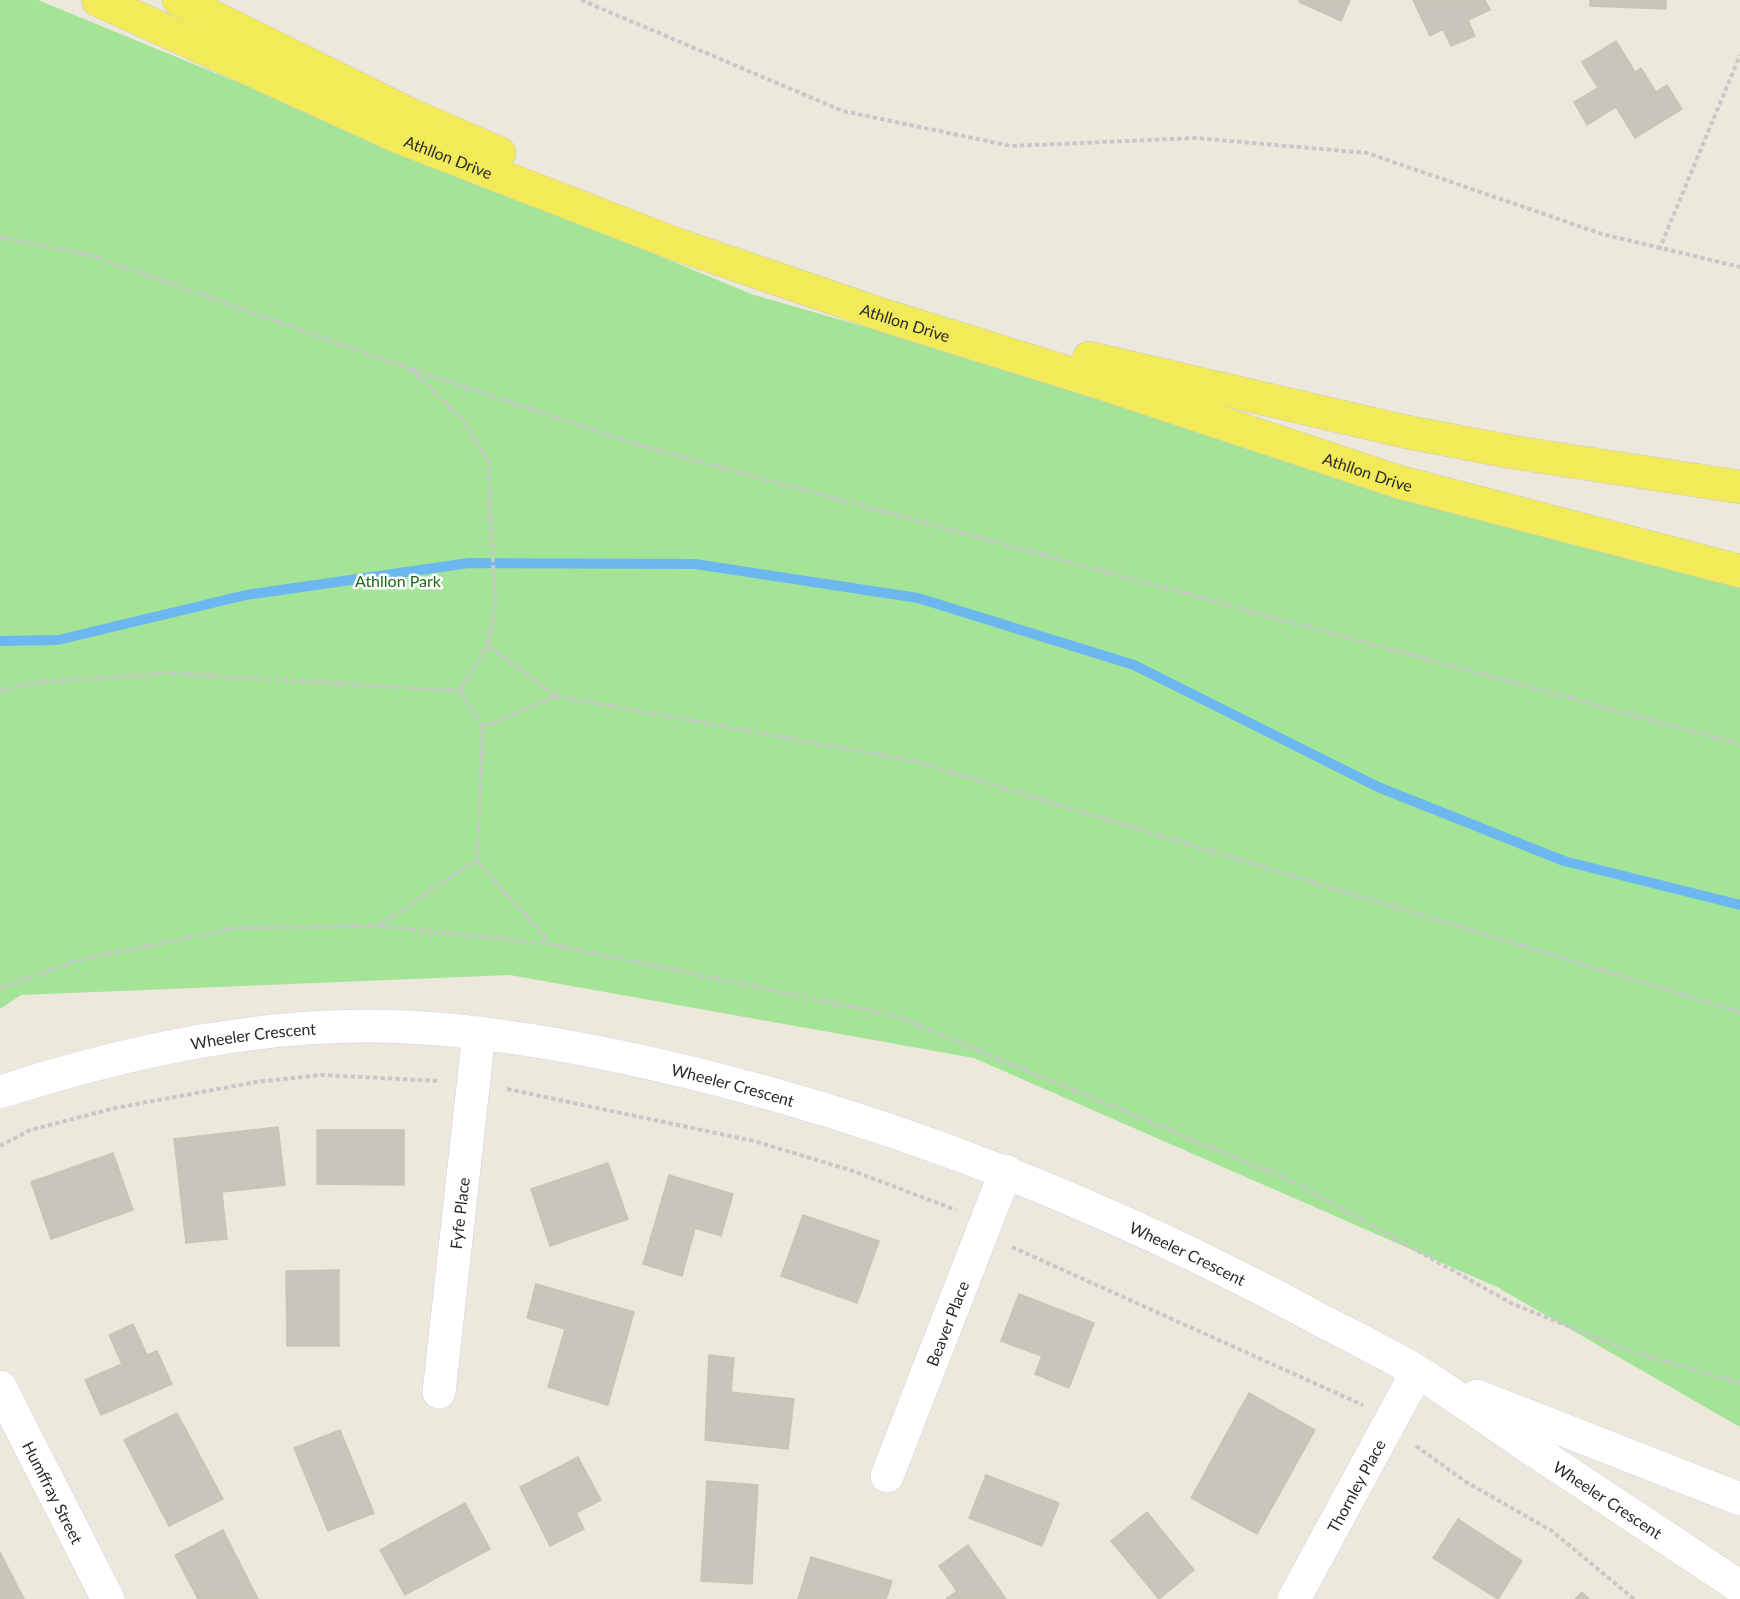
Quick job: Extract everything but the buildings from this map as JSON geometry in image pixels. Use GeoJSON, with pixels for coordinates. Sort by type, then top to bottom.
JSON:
{"type":"FeatureCollection","features":[{"type":"Feature","properties":{"kind":"main road","name":"Athllon Drive"},"geometry":{"type":"LineString","coordinates":[[98,0],[399,137],[678,245],[886,316],[1101,383],[1399,482],[1740,571]]}},
{"type":"Feature","properties":{"kind":"main road","name":"Athllon Drive"},"geometry":{"type":"LineString","coordinates":[[179,0],[411,115],[548,174],[686,229],[805,271],[1095,360],[1332,416],[1512,452],[1740,487]]}},
{"type":"Feature","properties":{"kind":"street","name":"Wheeler Crescent"},"geometry":{"type":"LineString","coordinates":[[0,1092],[139,1052],[216,1039],[330,1028],[406,1027],[479,1033],[624,1057],[780,1095],[857,1118],[1006,1171],[1215,1264],[1417,1372],[1740,1587]]}},
{"type":"Feature","properties":{"kind":"street","name":"Fyfe Place"},"geometry":{"type":"LineString","coordinates":[[439,1392],[479,1033]]}},
{"type":"Feature","properties":{"kind":"street","name":"Beaver Place"},"geometry":{"type":"LineString","coordinates":[[887,1476],[1006,1171]]}},
{"type":"Feature","properties":{"kind":"street","name":"Wheeler Crescent"},"geometry":{"type":"LineString","coordinates":[[1417,1372],[1740,1499]]}},
{"type":"Feature","properties":{"kind":"street","name":"Thornley Place"},"geometry":{"type":"LineString","coordinates":[[1294,1599],[1417,1372]]}},
{"type":"Feature","properties":{"kind":"street","name":"Humffray Street"},"geometry":{"type":"LineString","coordinates":[[0,1387],[108,1599]]}},
{"type":"Feature","properties":{"kind":"path"},"geometry":{"type":"LineString","coordinates":[[580,0],[843,111],[1011,146],[1196,138],[1367,153],[1602,234],[1659,250],[1740,267]]}},
{"type":"Feature","properties":{"kind":"path"},"geometry":{"type":"LineString","coordinates":[[1659,250],[1740,55]]}},
{"type":"Feature","properties":{"kind":"path"},"geometry":{"type":"LineString","coordinates":[[0,237],[90,255],[411,369],[642,446],[1740,744]]}},
{"type":"Feature","properties":{"kind":"path"},"geometry":{"type":"LineString","coordinates":[[411,369],[463,421],[488,461],[495,606],[488,646],[460,691]]}},
{"type":"Feature","properties":{"kind":"path"},"geometry":{"type":"LineString","coordinates":[[488,646],[556,696],[915,761],[1740,1012]]}},
{"type":"Feature","properties":{"kind":"path"},"geometry":{"type":"LineString","coordinates":[[0,691],[30,683],[169,673],[460,691]]}},
{"type":"Feature","properties":{"kind":"path"},"geometry":{"type":"LineString","coordinates":[[460,691],[483,728],[477,860],[550,944]]}},
{"type":"Feature","properties":{"kind":"path"},"geometry":{"type":"LineString","coordinates":[[483,728],[556,696]]}},
{"type":"Feature","properties":{"kind":"path"},"geometry":{"type":"LineString","coordinates":[[380,926],[477,860]]}},
{"type":"Feature","properties":{"kind":"path"},"geometry":{"type":"LineString","coordinates":[[0,988],[79,960],[236,928],[380,926],[550,944],[896,1016],[1292,1181],[1514,1304],[1630,1351],[1740,1384]]}},
{"type":"Feature","properties":{"kind":"path"},"geometry":{"type":"LineString","coordinates":[[0,1146],[30,1130],[115,1108],[256,1082],[321,1075],[448,1082]]}},
{"type":"Feature","properties":{"kind":"path"},"geometry":{"type":"LineString","coordinates":[[501,1088],[754,1141],[853,1171],[958,1210]]}},
{"type":"Feature","properties":{"kind":"path"},"geometry":{"type":"LineString","coordinates":[[1011,1246],[1367,1406]]}},
{"type":"Feature","properties":{"kind":"path"},"geometry":{"type":"LineString","coordinates":[[1413,1444],[1466,1482],[1551,1531],[1634,1599]]}},
{"type":"Feature","properties":{"kind":"green space","name":"Athllon Park"},"geometry":{"type":"Polygon","coordinates":[[[0,0],[38,0],[754,295],[1740,578],[1740,1427],[1497,1287],[974,1058],[510,975],[21,995],[0,1009],[0,0]]]}},
{"type":"Feature","properties":{"kind":"waterway"},"geometry":{"type":"LineString","coordinates":[[0,641],[58,640],[246,595],[469,563],[695,564],[918,598],[1134,665],[1378,787],[1564,861],[1740,905]]}}]}
